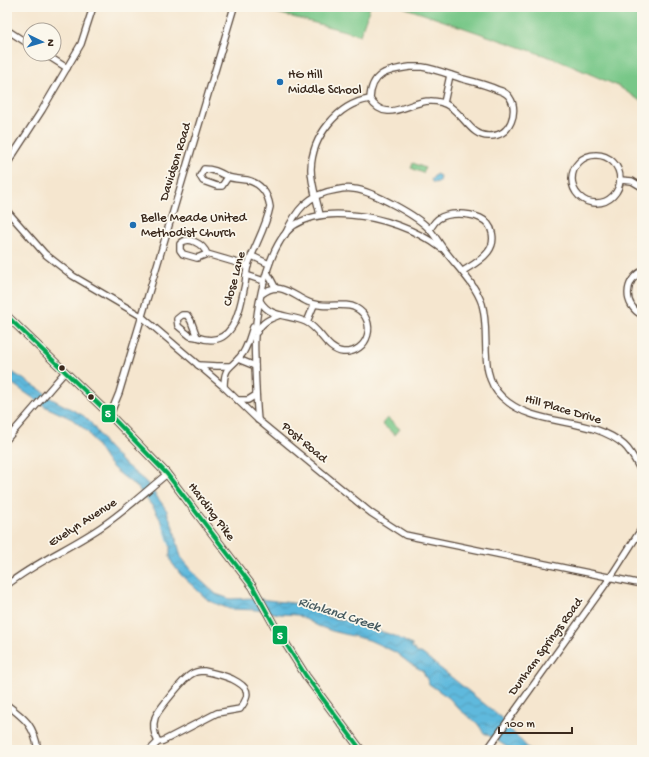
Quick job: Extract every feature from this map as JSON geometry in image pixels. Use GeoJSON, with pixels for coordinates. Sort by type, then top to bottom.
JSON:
{"type":"FeatureCollection","features":[{"type":"Feature","properties":{"kind":"main road","name":"Harding Pike"},"geometry":{"type":"LineString","coordinates":[[7,316],[110,415],[167,474],[253,588],[306,676],[361,750]]}},
{"type":"Feature","properties":{"kind":"street"},"geometry":{"type":"LineString","coordinates":[[7,164],[42,110],[81,44],[92,7]]}},
{"type":"Feature","properties":{"kind":"street","name":"Davidson Road"},"geometry":{"type":"LineString","coordinates":[[110,415],[118,393],[234,7]]}},
{"type":"Feature","properties":{"kind":"street"},"geometry":{"type":"LineString","coordinates":[[7,30],[22,40]]}},
{"type":"Feature","properties":{"kind":"street"},"geometry":{"type":"LineString","coordinates":[[58,62],[67,68]]}},
{"type":"Feature","properties":{"kind":"street"},"geometry":{"type":"LineString","coordinates":[[410,67],[422,67],[450,75],[498,89],[506,94],[510,98],[513,106],[512,119],[506,130],[501,134],[482,136],[470,128],[453,108],[444,103],[431,101],[420,102],[403,109],[385,112],[375,107],[370,99],[372,85],[375,80],[385,73],[394,70],[410,67]]}},
{"type":"Feature","properties":{"kind":"street"},"geometry":{"type":"LineString","coordinates":[[444,103],[450,75]]}},
{"type":"Feature","properties":{"kind":"street"},"geometry":{"type":"LineString","coordinates":[[320,215],[316,194],[313,187],[311,169],[315,150],[320,137],[330,122],[342,110],[354,103],[370,99]]}},
{"type":"Feature","properties":{"kind":"street"},"geometry":{"type":"LineString","coordinates":[[599,154],[611,159],[616,164],[620,180],[613,196],[595,203],[580,198],[572,186],[571,179],[572,172],[579,161],[589,155],[599,154]]}},
{"type":"Feature","properties":{"kind":"street","name":"Close Lane"},"geometry":{"type":"LineString","coordinates":[[197,337],[204,339],[218,338],[230,331],[240,304],[248,266],[269,211],[269,202],[265,192],[256,184],[248,180],[228,177],[223,173],[210,169],[204,169],[200,176],[202,181],[217,186],[222,186],[228,177]]}},
{"type":"Feature","properties":{"kind":"street"},"geometry":{"type":"LineString","coordinates":[[620,180],[632,181],[642,187]]}},
{"type":"Feature","properties":{"kind":"street","name":"Hill Place Drive"},"geometry":{"type":"LineString","coordinates":[[230,366],[238,359],[247,346],[257,314],[269,264],[294,215],[316,194],[343,189],[362,190],[406,212],[430,229],[446,252],[463,272],[482,304],[486,337],[487,364],[491,382],[501,397],[519,410],[539,417],[561,421],[612,436],[625,446],[635,459],[642,473]]}},
{"type":"Feature","properties":{"kind":"street","name":"Post Road"},"geometry":{"type":"LineString","coordinates":[[7,211],[50,259],[73,276],[141,316],[224,387],[258,420],[371,513],[405,535],[642,584]]}},
{"type":"Feature","properties":{"kind":"street","name":"Hill Place Drive"},"geometry":{"type":"LineString","coordinates":[[285,235],[297,224],[320,215],[356,215],[385,220],[428,240],[446,252]]}},
{"type":"Feature","properties":{"kind":"street"},"geometry":{"type":"LineString","coordinates":[[430,229],[438,220],[448,215],[471,215],[481,218],[487,222],[492,233],[493,241],[491,247],[484,256],[463,272]]}},
{"type":"Feature","properties":{"kind":"street"},"geometry":{"type":"LineString","coordinates":[[207,254],[205,248],[200,244],[187,240],[180,244],[180,250],[183,254],[197,258],[207,254],[248,266]]}},
{"type":"Feature","properties":{"kind":"street"},"geometry":{"type":"LineString","coordinates":[[252,256],[269,264]]}},
{"type":"Feature","properties":{"kind":"street"},"geometry":{"type":"LineString","coordinates":[[642,271],[631,280],[628,291],[630,304],[642,316]]}},
{"type":"Feature","properties":{"kind":"street"},"geometry":{"type":"LineString","coordinates":[[267,272],[275,287]]}},
{"type":"Feature","properties":{"kind":"street"},"geometry":{"type":"LineString","coordinates":[[246,276],[264,281]]}},
{"type":"Feature","properties":{"kind":"street"},"geometry":{"type":"LineString","coordinates":[[260,301],[264,308],[280,315],[307,322],[333,348],[343,352],[358,348],[368,337],[369,325],[365,315],[350,305],[322,306],[275,287],[268,289],[262,294]]}},
{"type":"Feature","properties":{"kind":"street"},"geometry":{"type":"LineString","coordinates":[[307,322],[314,304]]}},
{"type":"Feature","properties":{"kind":"street","name":"Hill Place Drive"},"geometry":{"type":"LineString","coordinates":[[257,314],[255,336],[258,420]]}},
{"type":"Feature","properties":{"kind":"street"},"geometry":{"type":"LineString","coordinates":[[255,336],[260,325],[268,319],[280,315]]}},
{"type":"Feature","properties":{"kind":"street"},"geometry":{"type":"LineString","coordinates":[[238,359],[256,366]]}},
{"type":"Feature","properties":{"kind":"street"},"geometry":{"type":"LineString","coordinates":[[197,365],[230,366]]}},
{"type":"Feature","properties":{"kind":"street"},"geometry":{"type":"LineString","coordinates":[[224,387],[224,376],[230,366]]}},
{"type":"Feature","properties":{"kind":"street"},"geometry":{"type":"LineString","coordinates":[[7,439],[65,372]]}},
{"type":"Feature","properties":{"kind":"street"},"geometry":{"type":"LineString","coordinates":[[238,400],[248,400],[256,395]]}},
{"type":"Feature","properties":{"kind":"street","name":"Evelyn Avenue"},"geometry":{"type":"LineString","coordinates":[[7,585],[22,574],[105,525],[167,474]]}},
{"type":"Feature","properties":{"kind":"street","name":"Dunham Springs Road"},"geometry":{"type":"LineString","coordinates":[[487,750],[506,721],[610,578],[642,528]]}},
{"type":"Feature","properties":{"kind":"street"},"geometry":{"type":"LineString","coordinates":[[150,750],[158,742],[163,741],[217,713],[240,708],[246,699],[246,688],[243,684],[220,674],[204,671],[191,674],[180,684],[155,716],[153,729],[154,735],[158,742]]}},
{"type":"Feature","properties":{"kind":"street"},"geometry":{"type":"LineString","coordinates":[[7,705],[25,719],[36,736],[38,750]]}},
{"type":"Feature","properties":{"kind":"green space"},"geometry":{"type":"Polygon","coordinates":[[[267,7],[370,7],[360,35],[266,10],[267,7]]]}},
{"type":"Feature","properties":{"kind":"green space"},"geometry":{"type":"Polygon","coordinates":[[[403,7],[642,7],[642,102],[618,86],[555,59],[403,7]]]}},
{"type":"Feature","properties":{"kind":"green space"},"geometry":{"type":"Polygon","coordinates":[[[413,163],[425,168],[423,173],[411,168],[413,163]]]}},
{"type":"Feature","properties":{"kind":"green space"},"geometry":{"type":"Polygon","coordinates":[[[387,418],[400,429],[395,435],[382,424],[387,418]]]}},
{"type":"Feature","properties":{"kind":"water"},"geometry":{"type":"Polygon","coordinates":[[[436,174],[440,176],[439,182],[433,183],[431,180],[436,174]]]}},
{"type":"Feature","properties":{"kind":"water"},"geometry":{"type":"Polygon","coordinates":[[[7,369],[41,390],[52,399],[84,416],[91,423],[106,445],[121,461],[146,482],[167,511],[181,557],[199,579],[216,594],[230,599],[252,598],[300,604],[311,607],[321,614],[331,618],[349,621],[395,636],[412,645],[417,653],[424,655],[503,719],[504,723],[530,750],[511,750],[498,741],[495,736],[491,737],[484,733],[477,723],[460,710],[449,698],[429,684],[423,671],[409,663],[395,652],[369,640],[318,626],[298,615],[257,610],[230,609],[209,601],[181,575],[172,563],[170,557],[170,542],[167,532],[155,510],[138,488],[115,470],[106,460],[88,432],[72,419],[46,407],[7,380],[7,369]]]}},
{"type":"Feature","properties":{"kind":"waterway","name":"Richland Creek"},"geometry":{"type":"LineString","coordinates":[[163,524],[170,545]]}},
{"type":"Feature","properties":{"kind":"transit line","name":"5"},"geometry":{"type":"LineString","coordinates":[[7,316],[110,415],[167,474],[253,587],[274,625],[306,676],[361,750]]}},
{"type":"Feature","properties":{"kind":"place","name":"HG Hill Middle School"},"geometry":{"type":"Point","coordinates":[280,82]}},
{"type":"Feature","properties":{"kind":"place","name":"Belle Meade United Methodist Church"},"geometry":{"type":"Point","coordinates":[133,225]}}]}
